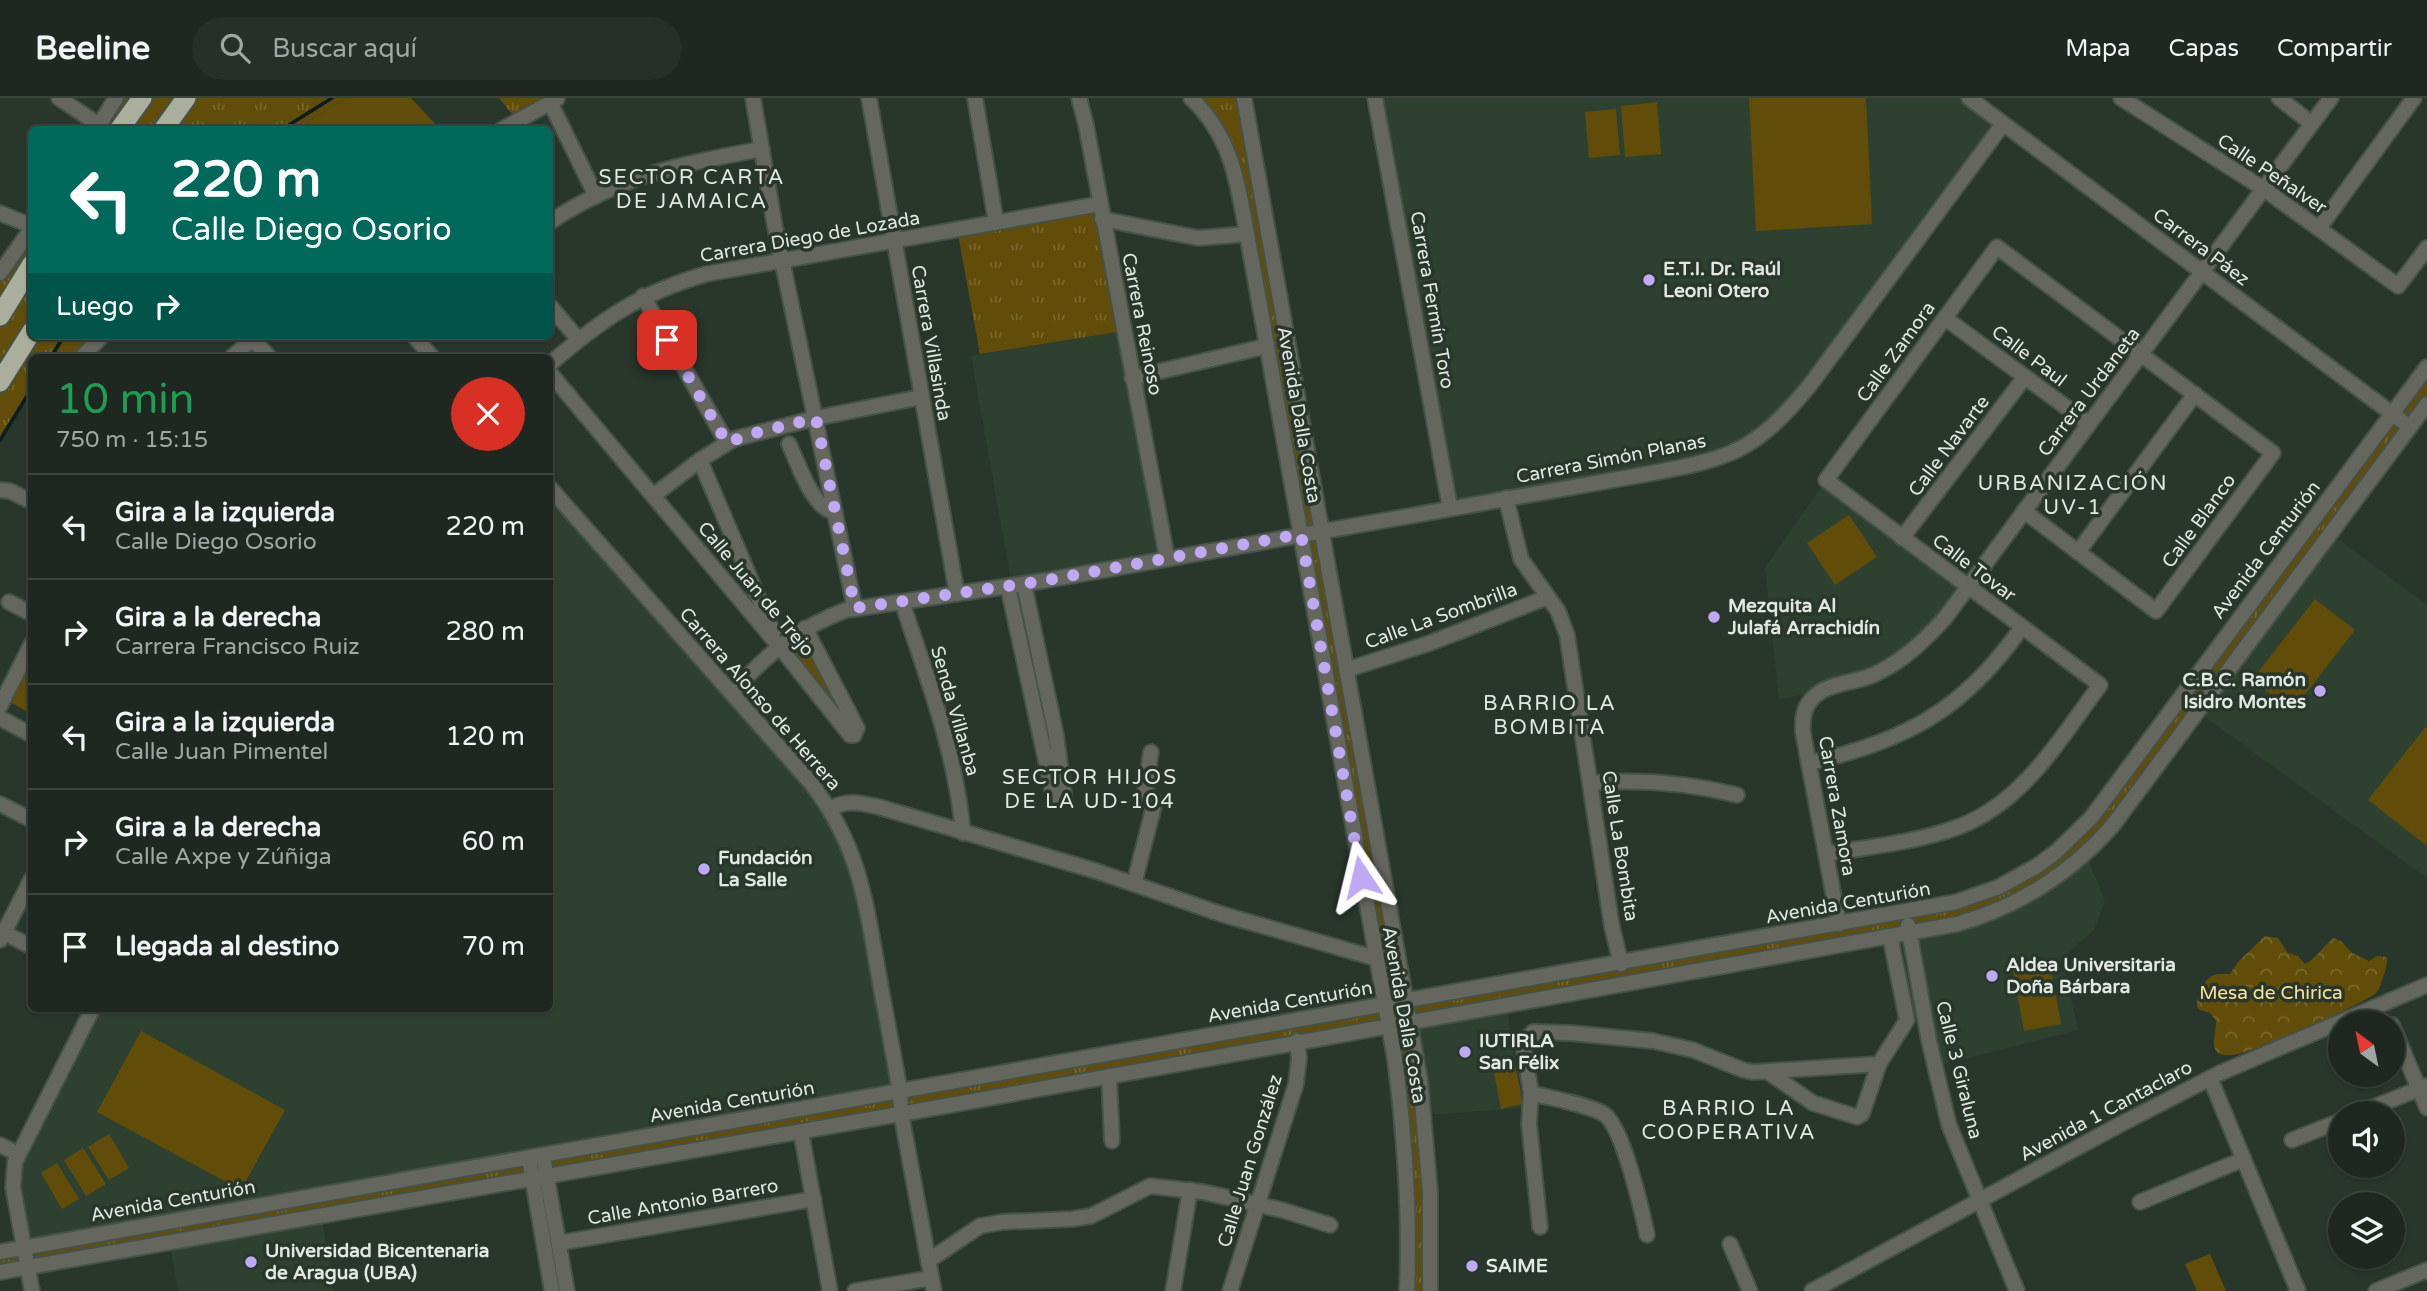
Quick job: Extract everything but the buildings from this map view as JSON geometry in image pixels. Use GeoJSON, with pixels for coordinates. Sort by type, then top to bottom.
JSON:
{"type":"FeatureCollection","features":[{"type":"Feature","properties":{"kind":"highway"},"geometry":{"type":"LineString","coordinates":[[122,126],[142,98]]}},
{"type":"Feature","properties":{"kind":"highway"},"geometry":{"type":"LineString","coordinates":[[166,126],[186,98]]}},
{"type":"Feature","properties":{"kind":"highway"},"geometry":{"type":"LineString","coordinates":[[0,316],[28,270]]}},
{"type":"Feature","properties":{"kind":"highway"},"geometry":{"type":"LineString","coordinates":[[0,382],[28,337]]}},
{"type":"Feature","properties":{"kind":"street"},"geometry":{"type":"LineString","coordinates":[[59,98],[96,126]]}},
{"type":"Feature","properties":{"kind":"street"},"geometry":{"type":"LineString","coordinates":[[98,126],[116,98]]}},
{"type":"Feature","properties":{"kind":"street"},"geometry":{"type":"LineString","coordinates":[[753,98],[781,260],[855,608]]}},
{"type":"Feature","properties":{"kind":"street","name":"Carrera Villasinda"},"geometry":{"type":"LineString","coordinates":[[869,98],[957,594]]}},
{"type":"Feature","properties":{"kind":"street"},"geometry":{"type":"LineString","coordinates":[[975,98],[996,222]]}},
{"type":"Feature","properties":{"kind":"street","name":"Carrera Reinoso"},"geometry":{"type":"LineString","coordinates":[[1079,98],[1167,558]]}},
{"type":"Feature","properties":{"kind":"street","name":"Avenida Dalla Costa"},"geometry":{"type":"LineString","coordinates":[[1191,98],[1214,124],[1228,150],[1247,234],[1396,1073],[1407,1164],[1407,1291]]}},
{"type":"Feature","properties":{"kind":"street","name":"Avenida Dalla Costa"},"geometry":{"type":"LineString","coordinates":[[1244,98],[1420,1080],[1430,1192],[1430,1291]]}},
{"type":"Feature","properties":{"kind":"street","name":"Carrera Fermín Toro"},"geometry":{"type":"LineString","coordinates":[[1375,98],[1450,508]]}},
{"type":"Feature","properties":{"kind":"street","name":"Calle Peñalver"},"geometry":{"type":"LineString","coordinates":[[2121,98],[2264,188],[2398,286],[2427,248]]}},
{"type":"Feature","properties":{"kind":"street"},"geometry":{"type":"LineString","coordinates":[[2279,98],[2312,124]]}},
{"type":"Feature","properties":{"kind":"street","name":"Carrera Urdaneta"},"geometry":{"type":"LineString","coordinates":[[1814,696],[1875,674],[1901,659],[1930,635],[1968,588],[2331,98]]}},
{"type":"Feature","properties":{"kind":"street"},"geometry":{"type":"LineString","coordinates":[[2319,228],[2414,98]]}},
{"type":"Feature","properties":{"kind":"street","name":"Carrera Páez"},"geometry":{"type":"LineString","coordinates":[[1971,99],[2410,427]]}},
{"type":"Feature","properties":{"kind":"street"},"geometry":{"type":"LineString","coordinates":[[508,126],[555,100],[596,196]]}},
{"type":"Feature","properties":{"kind":"street","name":"Carrera Simón Planas"},"geometry":{"type":"LineString","coordinates":[[732,693],[779,646],[805,628],[855,608],[1008,587],[1698,464],[1738,451],[1766,433],[1810,385],[2003,124]]}},
{"type":"Feature","properties":{"kind":"street"},"geometry":{"type":"LineString","coordinates":[[553,220],[596,196],[673,166],[762,149]]}},
{"type":"Feature","properties":{"kind":"street"},"geometry":{"type":"LineString","coordinates":[[1101,211],[1198,238],[1247,234]]}},
{"type":"Feature","properties":{"kind":"street","name":"Carrera Diego de Lozada"},"geometry":{"type":"LineString","coordinates":[[553,361],[611,314],[643,296],[706,274],[996,222],[1101,211]]}},
{"type":"Feature","properties":{"kind":"street"},"geometry":{"type":"LineString","coordinates":[[0,213],[28,225]]}},
{"type":"Feature","properties":{"kind":"street"},"geometry":{"type":"LineString","coordinates":[[0,273],[28,233]]}},
{"type":"Feature","properties":{"kind":"street","name":"Calle Zamora"},"geometry":{"type":"LineString","coordinates":[[1826,480],[1997,247],[2141,354]]}},
{"type":"Feature","properties":{"kind":"street"},"geometry":{"type":"LineString","coordinates":[[643,296],[727,443]]}},
{"type":"Feature","properties":{"kind":"street"},"geometry":{"type":"LineString","coordinates":[[553,310],[578,339]]}},
{"type":"Feature","properties":{"kind":"street","name":"Calle Paul"},"geometry":{"type":"LineString","coordinates":[[1945,317],[2089,424]]}},
{"type":"Feature","properties":{"kind":"street"},"geometry":{"type":"LineString","coordinates":[[85,354],[98,340]]}},
{"type":"Feature","properties":{"kind":"street"},"geometry":{"type":"LineString","coordinates":[[235,354],[252,340]]}},
{"type":"Feature","properties":{"kind":"street"},"geometry":{"type":"LineString","coordinates":[[417,340],[429,354]]}},
{"type":"Feature","properties":{"kind":"street"},"geometry":{"type":"LineString","coordinates":[[1132,378],[1267,346]]}},
{"type":"Feature","properties":{"kind":"street"},"geometry":{"type":"LineString","coordinates":[[2024,511],[2078,552],[2195,394],[2141,354]]}},
{"type":"Feature","properties":{"kind":"street","name":"Avenida Centurión"},"geometry":{"type":"LineString","coordinates":[[0,1252],[1906,912],[1956,902],[1999,887],[2037,866],[2075,835],[2109,795],[2427,367]]}},
{"type":"Feature","properties":{"kind":"street","name":"Calle Juan de Trejo"},"geometry":{"type":"LineString","coordinates":[[553,377],[779,646],[850,735],[854,735],[857,728],[805,628]]}},
{"type":"Feature","properties":{"kind":"street","name":"Calle Navarte"},"geometry":{"type":"LineString","coordinates":[[1902,538],[2025,377]]}},
{"type":"Feature","properties":{"kind":"street","name":"Calle Blanco"},"geometry":{"type":"LineString","coordinates":[[2078,552],[2156,611],[2273,453],[2195,394]]}},
{"type":"Feature","properties":{"kind":"street"},"geometry":{"type":"LineString","coordinates":[[653,496],[699,460],[727,443],[751,434],[921,397]]}},
{"type":"Feature","properties":{"kind":"street","name":"Avenida Centurión"},"geometry":{"type":"LineString","coordinates":[[0,1272],[801,1132],[1981,918],[2025,898],[2064,873],[2098,842],[2152,774],[2427,404]]}},
{"type":"Feature","properties":{"kind":"street"},"geometry":{"type":"LineString","coordinates":[[789,444],[817,502],[828,511],[835,512]]}},
{"type":"Feature","properties":{"kind":"street"},"geometry":{"type":"LineString","coordinates":[[699,460],[779,646]]}},
{"type":"Feature","properties":{"kind":"street","name":"Calle Tovar"},"geometry":{"type":"LineString","coordinates":[[1826,480],[2100,685],[2024,784],[1980,817],[1941,832],[1826,853]]}},
{"type":"Feature","properties":{"kind":"street"},"geometry":{"type":"LineString","coordinates":[[0,490],[10,491],[28,500]]}},
{"type":"Feature","properties":{"kind":"street","name":"Carrera Alonso de Herrera"},"geometry":{"type":"LineString","coordinates":[[553,491],[810,782],[830,809],[848,845],[861,878],[932,1284]]}},
{"type":"Feature","properties":{"kind":"street","name":"Calle La Bombita"},"geometry":{"type":"LineString","coordinates":[[1506,498],[1521,559],[1563,622],[1571,653],[1612,927],[1621,964]]}},
{"type":"Feature","properties":{"kind":"street"},"geometry":{"type":"LineString","coordinates":[[1008,587],[1040,739],[1054,798],[1058,801],[1065,795],[1058,747],[1024,584]]}},
{"type":"Feature","properties":{"kind":"street","name":"Calle La Sombrilla"},"geometry":{"type":"LineString","coordinates":[[1346,670],[1430,643],[1548,597]]}},
{"type":"Feature","properties":{"kind":"street"},"geometry":{"type":"LineString","coordinates":[[9,601],[28,612]]}},
{"type":"Feature","properties":{"kind":"street","name":"Senda Villanba"},"geometry":{"type":"LineString","coordinates":[[902,602],[949,748],[963,833]]}},
{"type":"Feature","properties":{"kind":"street"},"geometry":{"type":"LineString","coordinates":[[1809,763],[1866,748],[1929,719],[1961,697],[1978,681],[2022,627]]}},
{"type":"Feature","properties":{"kind":"street"},"geometry":{"type":"LineString","coordinates":[[0,706],[28,651]]}},
{"type":"Feature","properties":{"kind":"street","name":"Carrera Zamora"},"geometry":{"type":"LineString","coordinates":[[1814,696],[1806,709],[1803,725],[1839,924]]}},
{"type":"Feature","properties":{"kind":"street"},"geometry":{"type":"LineString","coordinates":[[0,718],[28,733]]}},
{"type":"Feature","properties":{"kind":"street"},"geometry":{"type":"LineString","coordinates":[[1134,884],[1155,802],[1145,792],[1151,752]]}},
{"type":"Feature","properties":{"kind":"street"},"geometry":{"type":"LineString","coordinates":[[1591,783],[1624,780],[1662,782],[1702,786],[1737,795]]}},
{"type":"Feature","properties":{"kind":"street"},"geometry":{"type":"LineString","coordinates":[[830,809],[844,802],[863,803],[1134,884],[1221,914],[1375,958]]}},
{"type":"Feature","properties":{"kind":"street"},"geometry":{"type":"LineString","coordinates":[[0,804],[28,818]]}},
{"type":"Feature","properties":{"kind":"street"},"geometry":{"type":"LineString","coordinates":[[28,886],[2,936],[28,946]]}},
{"type":"Feature","properties":{"kind":"street","name":"Calle 3 Giraluna"},"geometry":{"type":"LineString","coordinates":[[1906,912],[1943,1105],[1957,1147],[2017,1291]]}},
{"type":"Feature","properties":{"kind":"street"},"geometry":{"type":"LineString","coordinates":[[1768,1072],[1813,1103],[1857,1116],[1862,1114],[1879,1064],[1908,1020],[1890,936]]}},
{"type":"Feature","properties":{"kind":"street","name":"Avenida 1 Cantaclaro"},"geometry":{"type":"LineString","coordinates":[[1812,1291],[2210,1078],[2427,985]]}},
{"type":"Feature","properties":{"kind":"street"},"geometry":{"type":"LineString","coordinates":[[2383,1003],[2386,1010]]}},
{"type":"Feature","properties":{"kind":"street"},"geometry":{"type":"LineString","coordinates":[[32,1291],[13,1174],[18,1154],[91,1012]]}},
{"type":"Feature","properties":{"kind":"street"},"geometry":{"type":"LineString","coordinates":[[1540,1227],[1530,1124],[1531,1093],[1524,1050],[1526,1039],[1534,1032],[1653,1041],[1693,1050],[1744,1070],[1768,1072],[1879,1064]]}},
{"type":"Feature","properties":{"kind":"street","name":"Calle Juan González"},"geometry":{"type":"LineString","coordinates":[[1230,1291],[1296,1084],[1299,1068],[1297,1041]]}},
{"type":"Feature","properties":{"kind":"street"},"geometry":{"type":"LineString","coordinates":[[2405,1050],[2423,1087],[2427,1108]]}},
{"type":"Feature","properties":{"kind":"street"},"geometry":{"type":"LineString","coordinates":[[1109,1076],[1112,1141]]}},
{"type":"Feature","properties":{"kind":"street"},"geometry":{"type":"LineString","coordinates":[[2210,1078],[2298,1291]]}},
{"type":"Feature","properties":{"kind":"street"},"geometry":{"type":"LineString","coordinates":[[2389,1101],[2423,1087]]}},
{"type":"Feature","properties":{"kind":"street"},"geometry":{"type":"LineString","coordinates":[[1531,1093],[1596,1111],[1609,1119],[1619,1136],[1647,1235]]}},
{"type":"Feature","properties":{"kind":"street"},"geometry":{"type":"LineString","coordinates":[[2292,1140],[2328,1126]]}},
{"type":"Feature","properties":{"kind":"street"},"geometry":{"type":"LineString","coordinates":[[801,1132],[830,1291]]}},
{"type":"Feature","properties":{"kind":"street"},"geometry":{"type":"LineString","coordinates":[[0,1145],[18,1154]]}},
{"type":"Feature","properties":{"kind":"street"},"geometry":{"type":"LineString","coordinates":[[536,1157],[540,1177],[537,1203],[552,1291]]}},
{"type":"Feature","properties":{"kind":"street"},"geometry":{"type":"LineString","coordinates":[[2140,1202],[2244,1160]]}},
{"type":"Feature","properties":{"kind":"street"},"geometry":{"type":"LineString","coordinates":[[550,1192],[558,1181],[571,1172]]}},
{"type":"Feature","properties":{"kind":"street"},"geometry":{"type":"LineString","coordinates":[[540,1177],[550,1192],[567,1291]]}},
{"type":"Feature","properties":{"kind":"street"},"geometry":{"type":"LineString","coordinates":[[511,1182],[525,1188],[537,1203]]}},
{"type":"Feature","properties":{"kind":"street"},"geometry":{"type":"LineString","coordinates":[[928,1261],[971,1231],[990,1224],[1091,1216],[1150,1186],[1258,1204],[1330,1225]]}},
{"type":"Feature","properties":{"kind":"street"},"geometry":{"type":"LineString","coordinates":[[1173,1291],[1189,1191]]}},
{"type":"Feature","properties":{"kind":"street","name":"Calle Antonio Barrero"},"geometry":{"type":"LineString","coordinates":[[559,1243],[814,1199]]}},
{"type":"Feature","properties":{"kind":"street"},"geometry":{"type":"LineString","coordinates":[[1730,1244],[1750,1291]]}},
{"type":"Feature","properties":{"kind":"street"},"geometry":{"type":"LineString","coordinates":[[2376,1291],[2410,1285],[2427,1270]]}},
{"type":"Feature","properties":{"kind":"street"},"geometry":{"type":"LineString","coordinates":[[855,1291],[932,1284]]}},
{"type":"Feature","properties":{"kind":"shaded area","name":"E.T.I. Dr. Raúl Leoni Otero"},"geometry":{"type":"Polygon","coordinates":[[[1375,98],[1969,98],[2003,124],[1810,385],[1738,451],[1450,508],[1375,98]]]}},
{"type":"Feature","properties":{"kind":"shaded area"},"geometry":{"type":"Polygon","coordinates":[[[1123,331],[1167,558],[1012,586],[971,356],[1123,331]]]}},
{"type":"Feature","properties":{"kind":"shaded area"},"geometry":{"type":"Polygon","coordinates":[[[1826,480],[1968,588],[1901,658],[1819,692],[1779,699],[1765,568],[1826,480]]]}},
{"type":"Feature","properties":{"kind":"shaded area","name":"Fundación La Salle"},"geometry":{"type":"Polygon","coordinates":[[[553,491],[781,748],[855,860],[900,1092],[25,1248],[13,1174],[91,1012],[553,1012],[553,491]]]}},
{"type":"Feature","properties":{"kind":"shaded area","name":"C.B.C. Ramón Isidro Montes"},"geometry":{"type":"Polygon","coordinates":[[[2330,533],[2427,605],[2427,878],[2198,712],[2330,533]]]}},
{"type":"Feature","properties":{"kind":"shaded area","name":"Aldea Universitaria Doña Bárbara"},"geometry":{"type":"Polygon","coordinates":[[[2086,854],[2105,901],[2094,930],[2062,958],[2078,1030],[1936,1066],[1910,933],[2086,854]]]}},
{"type":"Feature","properties":{"kind":"shaded area","name":"IUTIRLA San Félix"},"geometry":{"type":"Polygon","coordinates":[[[1506,1006],[1524,1108],[1426,1115],[1410,1023],[1506,1006]]]}},
{"type":"Feature","properties":{"kind":"shaded area","name":"Universidad Bicentenaria de Aragua (UBA)"},"geometry":{"type":"Polygon","coordinates":[[[321,1215],[334,1291],[178,1291],[170,1243],[321,1215]]]}},
{"type":"Feature","properties":{"kind":"green space"},"geometry":{"type":"Polygon","coordinates":[[[116,98],[345,98],[302,126],[294,126],[292,123],[287,126],[98,126],[116,98]]]}},
{"type":"Feature","properties":{"kind":"green space"},"geometry":{"type":"Polygon","coordinates":[[[345,98],[411,98],[437,126],[302,126],[345,98]]]}},
{"type":"Feature","properties":{"kind":"green space"},"geometry":{"type":"Polygon","coordinates":[[[499,98],[559,98],[517,120],[499,98]]]}},
{"type":"Feature","properties":{"kind":"green space"},"geometry":{"type":"Polygon","coordinates":[[[1191,98],[1244,98],[1405,1002],[1384,1006],[1388,1025],[1409,1022],[1420,1080],[1430,1291],[1407,1291],[1408,1263],[1388,1026],[547,1176],[567,1291],[552,1291],[533,1179],[0,1272],[0,1252],[529,1158],[533,1178],[546,1176],[543,1156],[1384,1005],[1232,161],[1191,98]]]}},
{"type":"Feature","properties":{"kind":"green space"},"geometry":{"type":"Polygon","coordinates":[[[1749,98],[1866,98],[1872,224],[1756,231],[1749,98]]]}},
{"type":"Feature","properties":{"kind":"green space"},"geometry":{"type":"Polygon","coordinates":[[[1657,102],[1661,154],[1625,157],[1621,106],[1657,102]]]}},
{"type":"Feature","properties":{"kind":"green space"},"geometry":{"type":"Polygon","coordinates":[[[1616,109],[1620,155],[1589,158],[1585,112],[1616,109]]]}},
{"type":"Feature","properties":{"kind":"green space"},"geometry":{"type":"Polygon","coordinates":[[[1100,204],[1123,331],[980,354],[957,229],[1100,204]]]}},
{"type":"Feature","properties":{"kind":"green space"},"geometry":{"type":"Polygon","coordinates":[[[28,232],[28,340],[98,340],[85,354],[60,354],[55,350],[53,354],[28,354],[28,393],[0,440],[0,273],[28,232]]]}},
{"type":"Feature","properties":{"kind":"green space"},"geometry":{"type":"Polygon","coordinates":[[[2427,367],[2427,404],[2098,842],[2002,909],[1409,1022],[1405,1002],[1956,902],[2056,852],[2427,367]]]}},
{"type":"Feature","properties":{"kind":"green space"},"geometry":{"type":"Polygon","coordinates":[[[1849,515],[1877,557],[1835,585],[1807,543],[1849,515]]]}},
{"type":"Feature","properties":{"kind":"green space"},"geometry":{"type":"Polygon","coordinates":[[[2315,599],[2355,630],[2292,711],[2252,680],[2315,599]]]}},
{"type":"Feature","properties":{"kind":"green space"},"geometry":{"type":"Polygon","coordinates":[[[802,630],[856,733],[779,646],[802,630]]]}},
{"type":"Feature","properties":{"kind":"green space"},"geometry":{"type":"Polygon","coordinates":[[[28,669],[28,712],[10,702],[28,669]]]}},
{"type":"Feature","properties":{"kind":"green space"},"geometry":{"type":"Polygon","coordinates":[[[2427,725],[2427,846],[2368,800],[2427,725]]]}},
{"type":"Feature","properties":{"kind":"green space","name":"Mesa de Chirica"},"geometry":{"type":"Polygon","coordinates":[[[2265,936],[2278,938],[2288,953],[2298,956],[2305,964],[2334,938],[2352,953],[2369,961],[2377,956],[2387,957],[2377,992],[2369,997],[2344,1010],[2328,1010],[2328,1018],[2249,1051],[2222,1055],[2214,1045],[2216,1021],[2210,1013],[2197,1007],[2198,997],[2209,978],[2218,974],[2230,974],[2238,962],[2265,936]]]}},
{"type":"Feature","properties":{"kind":"green space"},"geometry":{"type":"Polygon","coordinates":[[[2049,958],[2061,1024],[2024,1031],[2012,965],[2049,958]]]}},
{"type":"Feature","properties":{"kind":"green space"},"geometry":{"type":"Polygon","coordinates":[[[141,1031],[285,1110],[241,1190],[97,1112],[141,1031]]]}},
{"type":"Feature","properties":{"kind":"green space"},"geometry":{"type":"Polygon","coordinates":[[[1515,1064],[1523,1104],[1501,1109],[1493,1068],[1515,1064]]]}},
{"type":"Feature","properties":{"kind":"green space"},"geometry":{"type":"Polygon","coordinates":[[[109,1134],[129,1168],[109,1180],[88,1147],[109,1134]]]}},
{"type":"Feature","properties":{"kind":"green space"},"geometry":{"type":"Polygon","coordinates":[[[83,1148],[106,1184],[86,1196],[64,1160],[83,1148]]]}},
{"type":"Feature","properties":{"kind":"green space"},"geometry":{"type":"Polygon","coordinates":[[[57,1163],[79,1199],[62,1209],[41,1173],[57,1163]]]}},
{"type":"Feature","properties":{"kind":"green space"},"geometry":{"type":"Polygon","coordinates":[[[2210,1254],[2226,1291],[2197,1291],[2185,1264],[2210,1254]]]}},
{"type":"Feature","properties":{"kind":"waterway"},"geometry":{"type":"LineString","coordinates":[[287,126],[332,98]]}},
{"type":"Feature","properties":{"kind":"waterway"},"geometry":{"type":"LineString","coordinates":[[53,354],[62,340]]}},
{"type":"Feature","properties":{"kind":"waterway"},"geometry":{"type":"LineString","coordinates":[[0,440],[28,394]]}},
{"type":"Feature","properties":{"kind":"place","name":"E.T.I. Dr. Raúl Leoni Otero"},"geometry":{"type":"Point","coordinates":[1649,280]}},
{"type":"Feature","properties":{"kind":"place","name":"Mezquita Al Julafá Arrachidín"},"geometry":{"type":"Point","coordinates":[1714,617]}},
{"type":"Feature","properties":{"kind":"place","name":"C.B.C. Ramón Isidro Montes"},"geometry":{"type":"Point","coordinates":[2320,691]}},
{"type":"Feature","properties":{"kind":"place","name":"Fundación La Salle"},"geometry":{"type":"Point","coordinates":[704,869]}},
{"type":"Feature","properties":{"kind":"place","name":"Aldea Universitaria Doña Bárbara"},"geometry":{"type":"Point","coordinates":[1992,976]}},
{"type":"Feature","properties":{"kind":"place","name":"IUTIRLA San Félix"},"geometry":{"type":"Point","coordinates":[1465,1052]}},
{"type":"Feature","properties":{"kind":"place","name":"Universidad Bicentenaria de Aragua (UBA)"},"geometry":{"type":"Point","coordinates":[251,1262]}},
{"type":"Feature","properties":{"kind":"place","name":"SAIME"},"geometry":{"type":"Point","coordinates":[1472,1266]}},
{"type":"Feature","properties":{"kind":"district","name":"SECTOR CARTA DE JAMAICA"},"geometry":{"type":"Point","coordinates":[692,189]}},
{"type":"Feature","properties":{"kind":"district","name":"URBANIZACIÓN UV-1"},"geometry":{"type":"Point","coordinates":[2073,495]}},
{"type":"Feature","properties":{"kind":"district","name":"BARRIO LA BOMBITA"},"geometry":{"type":"Point","coordinates":[1550,715]}},
{"type":"Feature","properties":{"kind":"district","name":"SECTOR HIJOS DE LA UD-104"},"geometry":{"type":"Point","coordinates":[1090,789]}},
{"type":"Feature","properties":{"kind":"district","name":"BARRIO LA COOPERATIVA"},"geometry":{"type":"Point","coordinates":[1729,1120]}},
{"type":"Feature","properties":{"kind":"route"},"geometry":{"type":"LineString","coordinates":[[667,340],[727,443],[751,434],[816,418],[855,608],[1042,581],[1301,534],[1361,877]]}}]}
